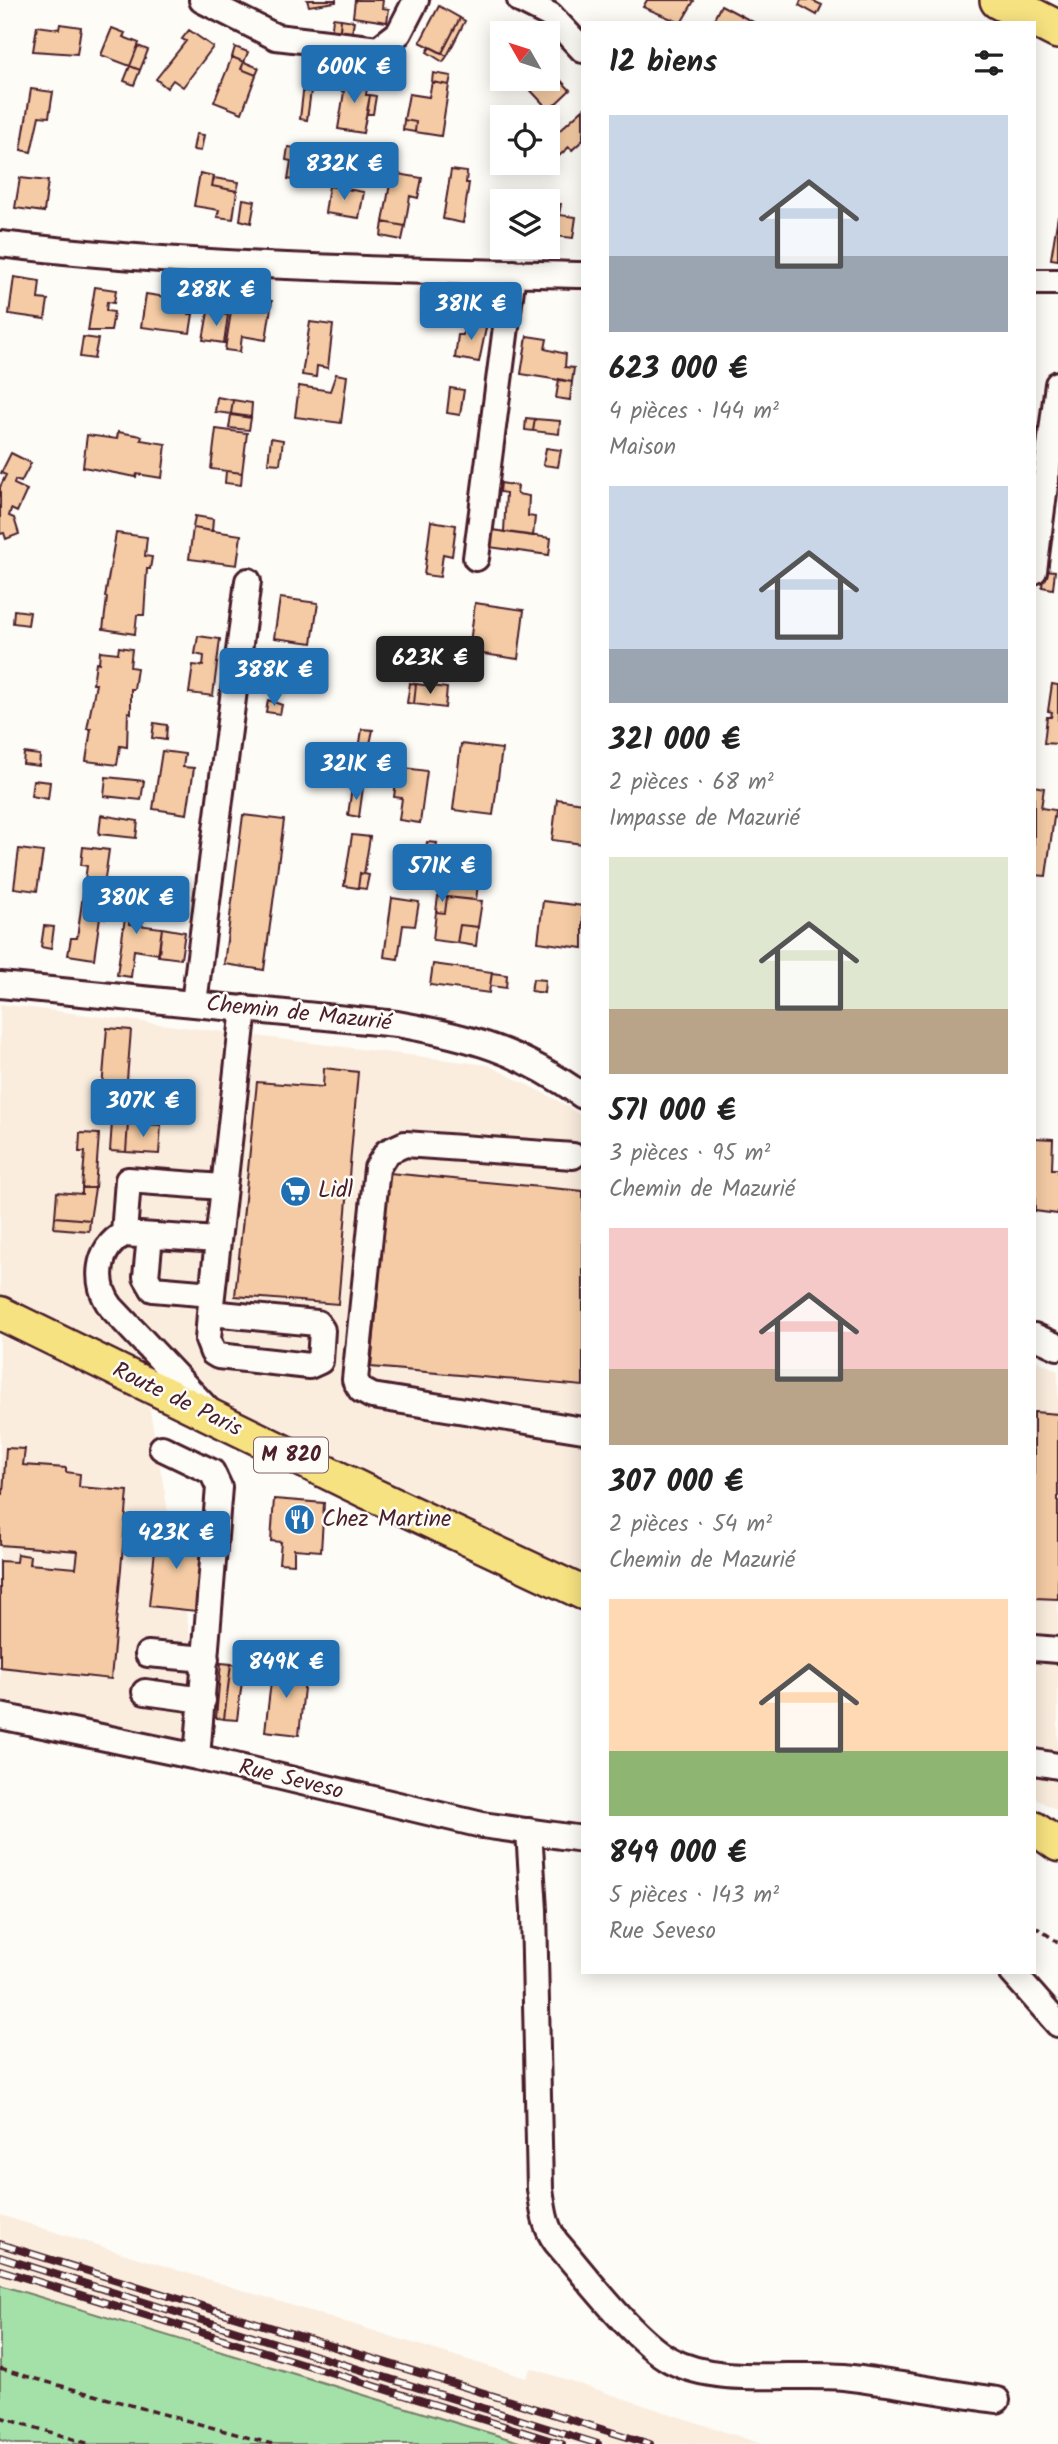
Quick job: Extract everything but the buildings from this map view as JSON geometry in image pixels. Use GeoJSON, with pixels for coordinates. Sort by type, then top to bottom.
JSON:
{"type":"FeatureCollection","features":[{"type":"Feature","properties":{"kind":"highway"},"geometry":{"type":"LineString","coordinates":[[999,0],[1058,30]]}},
{"type":"Feature","properties":{"kind":"main road","name":"Route de Paris"},"geometry":{"type":"LineString","coordinates":[[0,1313],[581,1592]]}},
{"type":"Feature","properties":{"kind":"main road"},"geometry":{"type":"LineString","coordinates":[[1036,1821],[1058,1830]]}},
{"type":"Feature","properties":{"kind":"main road"},"geometry":{"type":"LineString","coordinates":[[1036,1829],[1058,1845]]}},
{"type":"Feature","properties":{"kind":"street"},"geometry":{"type":"LineString","coordinates":[[202,0],[276,37],[378,49],[399,33],[416,0]]}},
{"type":"Feature","properties":{"kind":"street"},"geometry":{"type":"LineString","coordinates":[[520,0],[550,15],[581,48]]}},
{"type":"Feature","properties":{"kind":"street"},"geometry":{"type":"LineString","coordinates":[[0,244],[67,252],[245,264],[581,275]]}},
{"type":"Feature","properties":{"kind":"street"},"geometry":{"type":"LineString","coordinates":[[476,558],[513,273]]}},
{"type":"Feature","properties":{"kind":"street"},"geometry":{"type":"LineString","coordinates":[[1036,282],[1058,282]]}},
{"type":"Feature","properties":{"kind":"street"},"geometry":{"type":"LineString","coordinates":[[1036,555],[1058,384]]}},
{"type":"Feature","properties":{"kind":"street"},"geometry":{"type":"LineString","coordinates":[[194,1003],[248,581]]}},
{"type":"Feature","properties":{"kind":"street","name":"Chemin de Mazurié"},"geometry":{"type":"LineString","coordinates":[[0,985],[397,1024],[453,1034],[527,1059],[581,1095]]}},
{"type":"Feature","properties":{"kind":"street"},"geometry":{"type":"LineString","coordinates":[[150,1236],[146,1277],[153,1289],[211,1303],[244,1008]]}},
{"type":"Feature","properties":{"kind":"street"},"geometry":{"type":"LineString","coordinates":[[573,1157],[405,1143],[387,1152],[377,1168],[355,1380],[361,1390],[372,1396],[581,1430]]}},
{"type":"Feature","properties":{"kind":"street"},"geometry":{"type":"LineString","coordinates":[[124,1234],[128,1180],[222,1187]]}},
{"type":"Feature","properties":{"kind":"street"},"geometry":{"type":"LineString","coordinates":[[216,1419],[103,1296],[100,1278],[103,1259],[111,1243],[124,1234],[218,1240]]}},
{"type":"Feature","properties":{"kind":"street"},"geometry":{"type":"LineString","coordinates":[[1036,1337],[1058,1347]]}},
{"type":"Feature","properties":{"kind":"street"},"geometry":{"type":"LineString","coordinates":[[162,1448],[212,1472],[219,1487],[197,1757]]}},
{"type":"Feature","properties":{"kind":"street"},"geometry":{"type":"LineString","coordinates":[[1036,1648],[1058,1650]]}},
{"type":"Feature","properties":{"kind":"street"},"geometry":{"type":"LineString","coordinates":[[148,1654],[206,1659]]}},
{"type":"Feature","properties":{"kind":"street"},"geometry":{"type":"LineString","coordinates":[[145,1692],[203,1700]]}},
{"type":"Feature","properties":{"kind":"street","name":"Rue Seveso"},"geometry":{"type":"LineString","coordinates":[[0,1716],[197,1757],[482,1825],[581,1839]]}},
{"type":"Feature","properties":{"kind":"street"},"geometry":{"type":"LineString","coordinates":[[1036,1762],[1058,1766]]}},
{"type":"Feature","properties":{"kind":"street"},"geometry":{"type":"LineString","coordinates":[[529,1831],[534,1910],[540,2189],[544,2218],[555,2242],[643,2340],[671,2361],[699,2372],[721,2375],[844,2377],[997,2400]]}},
{"type":"Feature","properties":{"kind":"street"},"geometry":{"type":"LineString","coordinates":[[1015,1974],[1058,2024]]}},
{"type":"Feature","properties":{"kind":"path"},"geometry":{"type":"LineString","coordinates":[[1036,1927],[1058,1942]]}},
{"type":"Feature","properties":{"kind":"path"},"geometry":{"type":"LineString","coordinates":[[0,2369],[272,2444]]}},
{"type":"Feature","properties":{"kind":"path"},"geometry":{"type":"LineString","coordinates":[[0,2417],[90,2444]]}},
{"type":"Feature","properties":{"kind":"shaded area"},"geometry":{"type":"Polygon","coordinates":[[[0,1004],[488,1065],[557,1100],[581,1116],[581,1576],[349,1467],[0,1297],[0,1004]]]}},
{"type":"Feature","properties":{"kind":"shaded area"},"geometry":{"type":"Polygon","coordinates":[[[0,1335],[149,1405],[211,1753],[0,1702],[0,1335]]]}},
{"type":"Feature","properties":{"kind":"shaded area"},"geometry":{"type":"Polygon","coordinates":[[[1036,1360],[1058,1371],[1058,1811],[1036,1799],[1036,1360]]]}},
{"type":"Feature","properties":{"kind":"shaded area"},"geometry":{"type":"Polygon","coordinates":[[[0,2215],[526,2378],[531,2368],[762,2444],[526,2444],[272,2369],[0,2285],[0,2215]]]}},
{"type":"Feature","properties":{"kind":"green space"},"geometry":{"type":"Polygon","coordinates":[[[0,2285],[526,2444],[15,2444],[0,2440],[0,2285]]]}},
{"type":"Feature","properties":{"kind":"railway"},"geometry":{"type":"LineString","coordinates":[[0,2244],[650,2444]]}},
{"type":"Feature","properties":{"kind":"railway"},"geometry":{"type":"LineString","coordinates":[[0,2257],[598,2444]]}},
{"type":"Feature","properties":{"kind":"railway"},"geometry":{"type":"LineString","coordinates":[[0,2270],[562,2444]]}},
{"type":"Feature","properties":{"kind":"place","name":"Lidl"},"geometry":{"type":"Point","coordinates":[295,1191]}},
{"type":"Feature","properties":{"kind":"place","name":"Chez Martine"},"geometry":{"type":"Point","coordinates":[299,1520]}}]}
